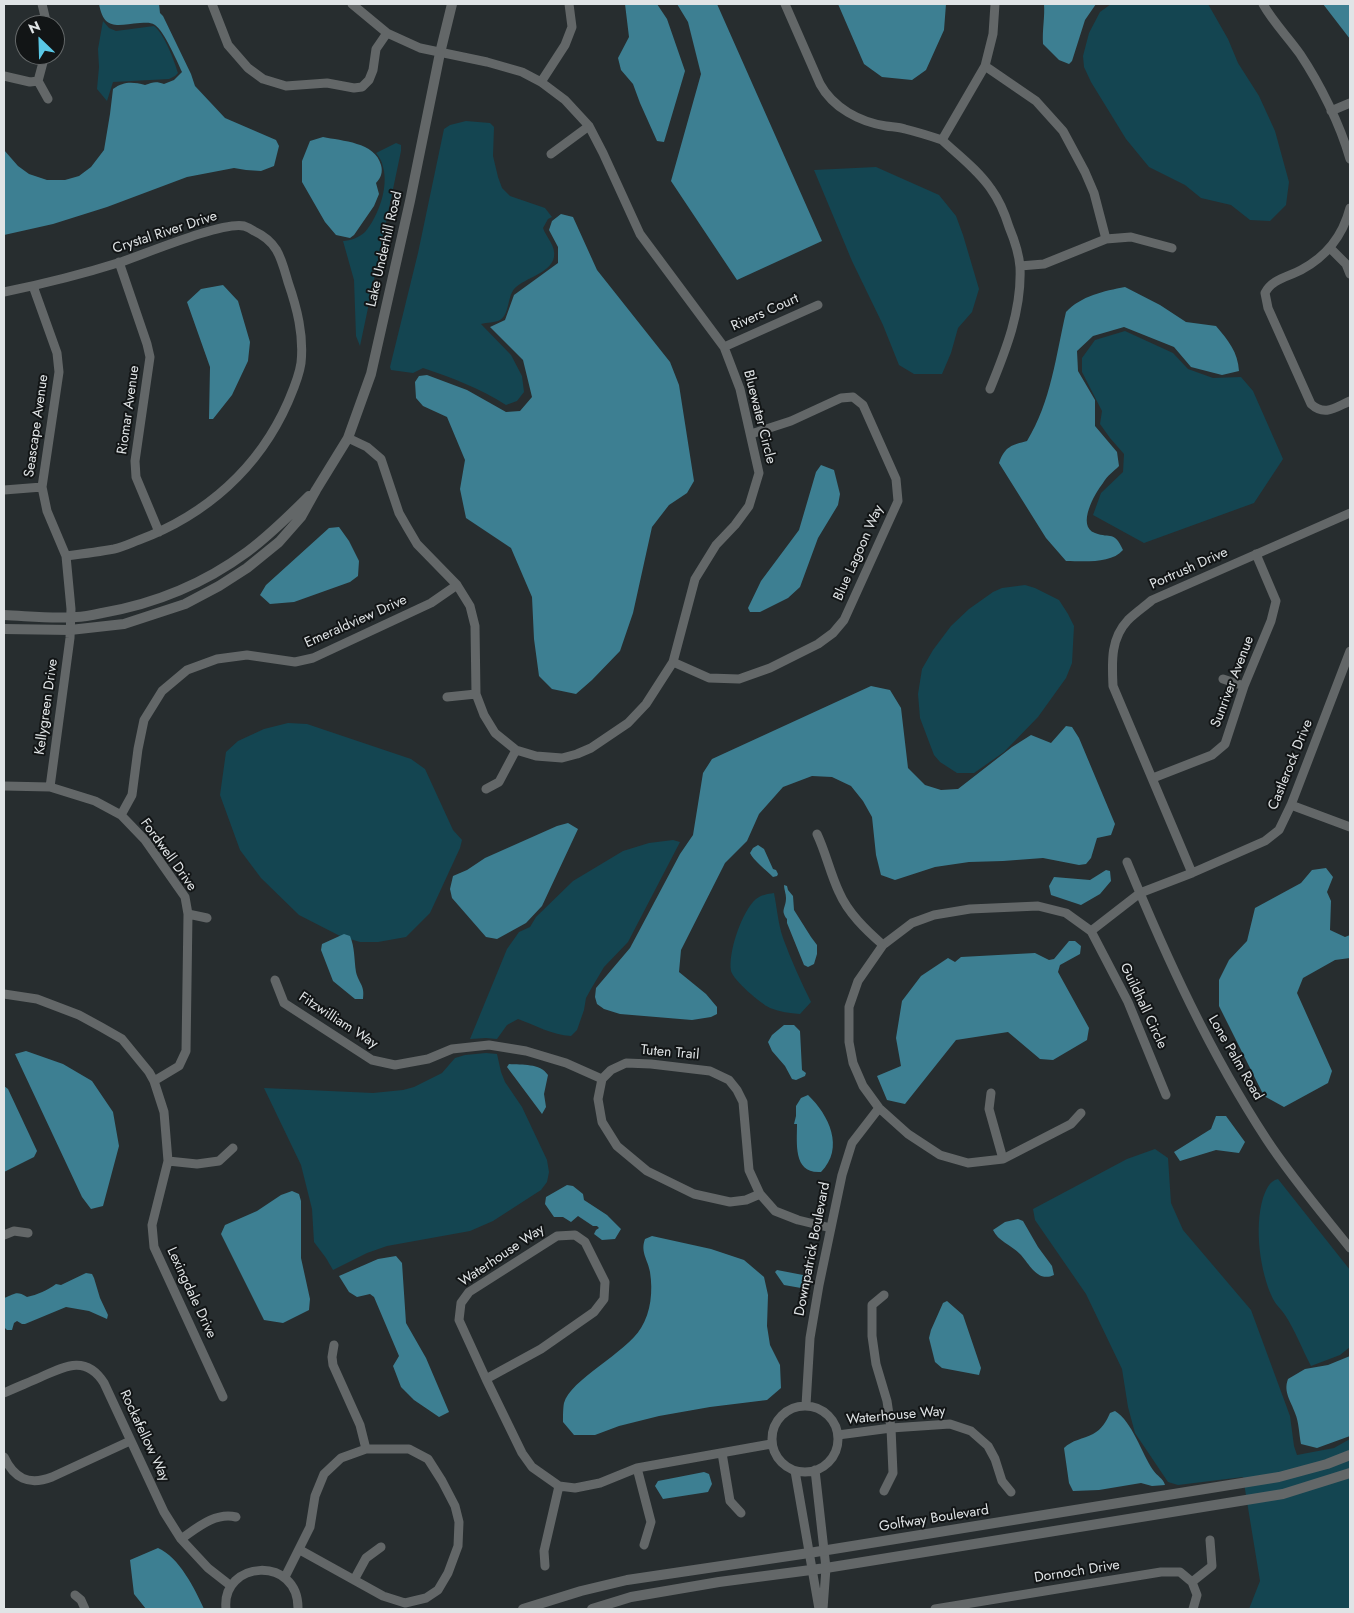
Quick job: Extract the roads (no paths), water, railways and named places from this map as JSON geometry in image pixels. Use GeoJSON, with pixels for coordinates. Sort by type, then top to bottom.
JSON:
{"type":"FeatureCollection","features":[{"type":"Feature","properties":{"kind":"street"},"geometry":{"type":"LineString","coordinates":[[212,4],[228,45],[248,68],[263,80],[286,86],[327,83],[354,88],[362,87],[369,80],[373,70],[376,49],[387,33]]}},
{"type":"Feature","properties":{"kind":"street","name":"Bluewater Circle"},"geometry":{"type":"LineString","coordinates":[[348,438],[367,447],[380,459],[399,513],[417,544],[457,584],[470,606],[475,626],[476,694],[484,716],[495,733],[516,750],[536,756],[562,758],[591,748],[628,723],[646,704],[673,662],[695,579],[716,546],[749,506],[759,473],[740,388],[724,347],[640,234],[589,126],[565,100],[541,82],[522,72],[487,62],[420,48],[387,33],[352,4]]}},
{"type":"Feature","properties":{"kind":"street","name":"Lake Underhill Road"},"geometry":{"type":"LineString","coordinates":[[4,629],[70,630],[124,624],[185,604],[220,586],[247,568],[279,542],[301,517],[348,438],[371,374],[452,4]]}},
{"type":"Feature","properties":{"kind":"street"},"geometry":{"type":"LineString","coordinates":[[541,82],[565,44],[572,27],[569,4]]}},
{"type":"Feature","properties":{"kind":"street"},"geometry":{"type":"LineString","coordinates":[[785,4],[820,84],[833,101],[848,113],[865,121],[902,128],[942,140],[991,188],[1005,214],[1020,266],[1017,311],[1005,352],[990,389]]}},
{"type":"Feature","properties":{"kind":"street"},"geometry":{"type":"LineString","coordinates":[[942,140],[985,66],[993,34],[995,4]]}},
{"type":"Feature","properties":{"kind":"street"},"geometry":{"type":"LineString","coordinates":[[1263,4],[1269,15],[1299,52],[1313,75],[1331,111],[1350,159]]}},
{"type":"Feature","properties":{"kind":"street"},"geometry":{"type":"LineString","coordinates":[[42,65],[38,81],[48,99]]}},
{"type":"Feature","properties":{"kind":"street"},"geometry":{"type":"LineString","coordinates":[[985,66],[1036,101],[1063,131],[1094,193],[1106,239]]}},
{"type":"Feature","properties":{"kind":"street"},"geometry":{"type":"LineString","coordinates":[[4,76],[30,82],[38,81]]}},
{"type":"Feature","properties":{"kind":"street"},"geometry":{"type":"LineString","coordinates":[[1331,111],[1350,103]]}},
{"type":"Feature","properties":{"kind":"street"},"geometry":{"type":"LineString","coordinates":[[551,154],[589,126]]}},
{"type":"Feature","properties":{"kind":"street"},"geometry":{"type":"LineString","coordinates":[[1350,208],[1341,232],[1330,248],[1316,261],[1300,271],[1272,284],[1266,293],[1268,308],[1311,404],[1323,411],[1350,401]]}},
{"type":"Feature","properties":{"kind":"street","name":"Crystal River Drive"},"geometry":{"type":"LineString","coordinates":[[4,292],[34,286],[120,262],[220,228],[243,226],[265,236],[276,247],[297,308],[302,336],[301,364],[294,388],[284,412],[267,440],[244,470],[220,494],[191,515],[159,532],[115,548],[66,556]]}},
{"type":"Feature","properties":{"kind":"street"},"geometry":{"type":"LineString","coordinates":[[1020,266],[1044,264],[1106,239],[1130,237],[1172,248]]}},
{"type":"Feature","properties":{"kind":"street"},"geometry":{"type":"LineString","coordinates":[[1330,248],[1346,264],[1350,274]]}},
{"type":"Feature","properties":{"kind":"street","name":"Riomar Avenue"},"geometry":{"type":"LineString","coordinates":[[120,262],[150,357],[135,461],[136,477],[159,532]]}},
{"type":"Feature","properties":{"kind":"street","name":"Seascape Avenue"},"geometry":{"type":"LineString","coordinates":[[34,286],[57,353],[59,372],[42,487],[48,511],[66,556],[71,618],[70,630]]}},
{"type":"Feature","properties":{"kind":"street","name":"Rivers Court"},"geometry":{"type":"LineString","coordinates":[[724,347],[818,305]]}},
{"type":"Feature","properties":{"kind":"street","name":"Blue Lagoon Way"},"geometry":{"type":"LineString","coordinates":[[673,662],[709,678],[739,679],[770,668],[818,644],[833,633],[844,620],[898,501],[896,479],[864,405],[853,397],[840,398],[791,421],[751,434]]}},
{"type":"Feature","properties":{"kind":"street"},"geometry":{"type":"LineString","coordinates":[[4,490],[42,487]]}},
{"type":"Feature","properties":{"kind":"street","name":"Lake Underhill Road"},"geometry":{"type":"LineString","coordinates":[[4,615],[71,618],[120,610],[152,601],[217,572],[248,551],[316,490]]}},
{"type":"Feature","properties":{"kind":"street","name":"Portrush Drive"},"geometry":{"type":"LineString","coordinates":[[1192,873],[1113,686],[1112,660],[1116,636],[1128,620],[1152,600],[1350,513]]}},
{"type":"Feature","properties":{"kind":"street","name":"Sunriver Avenue"},"geometry":{"type":"LineString","coordinates":[[1153,778],[1212,755],[1225,744],[1244,686],[1271,621],[1276,601],[1256,554]]}},
{"type":"Feature","properties":{"kind":"street","name":"Emeraldview Drive"},"geometry":{"type":"LineString","coordinates":[[121,815],[132,795],[144,720],[162,691],[187,670],[217,658],[247,655],[295,662],[313,658],[431,603],[457,584]]}},
{"type":"Feature","properties":{"kind":"street","name":"Kellygreen Drive"},"geometry":{"type":"LineString","coordinates":[[50,787],[70,630]]}},
{"type":"Feature","properties":{"kind":"street","name":"Castlerock Drive"},"geometry":{"type":"LineString","coordinates":[[1140,893],[1192,873],[1265,841],[1279,830],[1292,805],[1350,651]]}},
{"type":"Feature","properties":{"kind":"street"},"geometry":{"type":"LineString","coordinates":[[1223,679],[1244,686]]}},
{"type":"Feature","properties":{"kind":"street"},"geometry":{"type":"LineString","coordinates":[[446,697],[476,694]]}},
{"type":"Feature","properties":{"kind":"street"},"geometry":{"type":"LineString","coordinates":[[486,789],[499,782],[516,750]]}},
{"type":"Feature","properties":{"kind":"street","name":"Fordwell Drive"},"geometry":{"type":"LineString","coordinates":[[4,786],[50,787],[95,801],[121,815],[145,840],[185,896],[188,914],[186,1051],[179,1066],[154,1081]]}},
{"type":"Feature","properties":{"kind":"street"},"geometry":{"type":"LineString","coordinates":[[1292,805],[1350,827]]}},
{"type":"Feature","properties":{"kind":"street"},"geometry":{"type":"LineString","coordinates":[[817,834],[847,908],[883,945]]}},
{"type":"Feature","properties":{"kind":"street","name":"Lone Palm Road"},"geometry":{"type":"LineString","coordinates":[[1127,862],[1177,978],[1225,1073],[1268,1141],[1350,1248]]}},
{"type":"Feature","properties":{"kind":"street"},"geometry":{"type":"LineString","coordinates":[[1091,930],[1140,893]]}},
{"type":"Feature","properties":{"kind":"street","name":"Guildhall Circle"},"geometry":{"type":"LineString","coordinates":[[1082,1113],[1071,1124],[1004,1159],[968,1163],[940,1155],[908,1134],[878,1108],[863,1086],[853,1063],[849,1042],[849,1007],[858,981],[883,945],[912,923],[934,915],[970,908],[1038,906],[1066,913],[1091,930],[1128,1002],[1166,1094]]}},
{"type":"Feature","properties":{"kind":"street"},"geometry":{"type":"LineString","coordinates":[[188,914],[207,918]]}},
{"type":"Feature","properties":{"kind":"street","name":"Fitzwilliam Way"},"geometry":{"type":"LineString","coordinates":[[275,980],[284,1002],[372,1060],[395,1065],[428,1059],[452,1049],[489,1045],[526,1051],[566,1063],[602,1080]]}},
{"type":"Feature","properties":{"kind":"street","name":"Lexingdale Drive"},"geometry":{"type":"LineString","coordinates":[[4,994],[37,999],[79,1015],[102,1027],[122,1039],[154,1081],[164,1112],[168,1160],[152,1225],[154,1247],[223,1398]]}},
{"type":"Feature","properties":{"kind":"street","name":"Tuten Trail"},"geometry":{"type":"LineString","coordinates":[[602,1080],[611,1070],[626,1063],[710,1070],[730,1080],[738,1090],[743,1102],[749,1170],[760,1194],[776,1211],[798,1220],[831,1228]]}},
{"type":"Feature","properties":{"kind":"street"},"geometry":{"type":"LineString","coordinates":[[602,1080],[598,1099],[602,1122],[617,1146],[647,1171],[694,1194],[730,1202],[746,1200],[760,1194]]}},
{"type":"Feature","properties":{"kind":"street"},"geometry":{"type":"LineString","coordinates":[[991,1093],[989,1109],[1004,1159]]}},
{"type":"Feature","properties":{"kind":"street","name":"Downpatrick Boulevard"},"geometry":{"type":"LineString","coordinates":[[806,1405],[810,1338],[842,1175],[852,1143],[878,1108]]}},
{"type":"Feature","properties":{"kind":"street"},"geometry":{"type":"LineString","coordinates":[[168,1160],[197,1164],[219,1161],[233,1148]]}},
{"type":"Feature","properties":{"kind":"street"},"geometry":{"type":"LineString","coordinates":[[4,1235],[14,1231],[28,1233]]}},
{"type":"Feature","properties":{"kind":"street","name":"Waterhouse Way"},"geometry":{"type":"LineString","coordinates":[[486,1379],[541,1349],[594,1312],[604,1299],[606,1282],[584,1242],[575,1236],[557,1236],[469,1292],[461,1303],[459,1320],[486,1379],[522,1453],[532,1467],[559,1486]]}},
{"type":"Feature","properties":{"kind":"street"},"geometry":{"type":"LineString","coordinates":[[884,1295],[872,1305],[872,1336],[876,1364],[887,1400],[891,1428],[893,1473],[884,1491]]}},
{"type":"Feature","properties":{"kind":"street"},"geometry":{"type":"LineString","coordinates":[[334,1345],[333,1365],[360,1425],[366,1449]]}},
{"type":"Feature","properties":{"kind":"street","name":"Rockafellow Way"},"geometry":{"type":"LineString","coordinates":[[4,1393],[68,1365],[82,1365],[97,1374],[104,1383],[164,1512],[181,1539],[208,1568],[231,1586]]}},
{"type":"Feature","properties":{"kind":"street"},"geometry":{"type":"LineString","coordinates":[[796,1406],[814,1406],[827,1414],[836,1427],[838,1435],[833,1457],[815,1470],[805,1472],[795,1471],[786,1467],[779,1460],[771,1444],[772,1433],[780,1416],[796,1406]]}},
{"type":"Feature","properties":{"kind":"street","name":"Waterhouse Way"},"geometry":{"type":"LineString","coordinates":[[838,1435],[891,1428],[950,1424],[971,1431],[988,1446],[995,1459],[1002,1481],[1011,1492]]}},
{"type":"Feature","properties":{"kind":"street"},"geometry":{"type":"LineString","coordinates":[[4,1457],[11,1470],[19,1477],[40,1481],[130,1441]]}},
{"type":"Feature","properties":{"kind":"street"},"geometry":{"type":"LineString","coordinates":[[545,1566],[544,1551],[559,1486],[575,1488],[600,1483],[637,1468],[771,1444]]}},
{"type":"Feature","properties":{"kind":"street"},"geometry":{"type":"LineString","coordinates":[[285,1577],[310,1527],[315,1496],[324,1474],[341,1458],[366,1449],[409,1449],[428,1460],[455,1506],[459,1522],[458,1546],[448,1573],[438,1590],[426,1598],[405,1603],[383,1596],[300,1550]]}},
{"type":"Feature","properties":{"kind":"street"},"geometry":{"type":"LineString","coordinates":[[722,1453],[730,1501],[741,1513]]}},
{"type":"Feature","properties":{"kind":"street","name":"Golfway Boulevard"},"geometry":{"type":"LineString","coordinates":[[523,1609],[581,1591],[626,1580],[809,1554],[1279,1477],[1327,1464],[1350,1455]]}},
{"type":"Feature","properties":{"kind":"street"},"geometry":{"type":"LineString","coordinates":[[637,1468],[651,1522],[644,1545]]}},
{"type":"Feature","properties":{"kind":"street"},"geometry":{"type":"LineString","coordinates":[[815,1470],[826,1568],[821,1609]]}},
{"type":"Feature","properties":{"kind":"street"},"geometry":{"type":"LineString","coordinates":[[1307,1470],[1311,1485]]}},
{"type":"Feature","properties":{"kind":"street"},"geometry":{"type":"LineString","coordinates":[[795,1471],[812,1570],[821,1609]]}},
{"type":"Feature","properties":{"kind":"street"},"geometry":{"type":"LineString","coordinates":[[592,1609],[631,1597],[719,1582],[826,1568],[1283,1494],[1350,1473]]}},
{"type":"Feature","properties":{"kind":"street"},"geometry":{"type":"LineString","coordinates":[[1100,1506],[1104,1522]]}},
{"type":"Feature","properties":{"kind":"street"},"geometry":{"type":"LineString","coordinates":[[181,1539],[216,1518],[236,1517]]}},
{"type":"Feature","properties":{"kind":"street"},"geometry":{"type":"LineString","coordinates":[[1193,1609],[1197,1595],[1192,1582],[1212,1566],[1210,1540]]}},
{"type":"Feature","properties":{"kind":"street"},"geometry":{"type":"LineString","coordinates":[[354,1580],[366,1558],[381,1547]]}},
{"type":"Feature","properties":{"kind":"street"},"geometry":{"type":"LineString","coordinates":[[226,1609],[227,1596],[231,1586],[242,1576],[256,1570],[276,1572],[285,1577],[295,1591],[298,1609]]}},
{"type":"Feature","properties":{"kind":"street","name":"Dornoch Drive"},"geometry":{"type":"LineString","coordinates":[[935,1609],[1160,1572],[1180,1572],[1192,1582]]}},
{"type":"Feature","properties":{"kind":"street"},"geometry":{"type":"LineString","coordinates":[[75,1595],[81,1600],[85,1609]]}}]}
